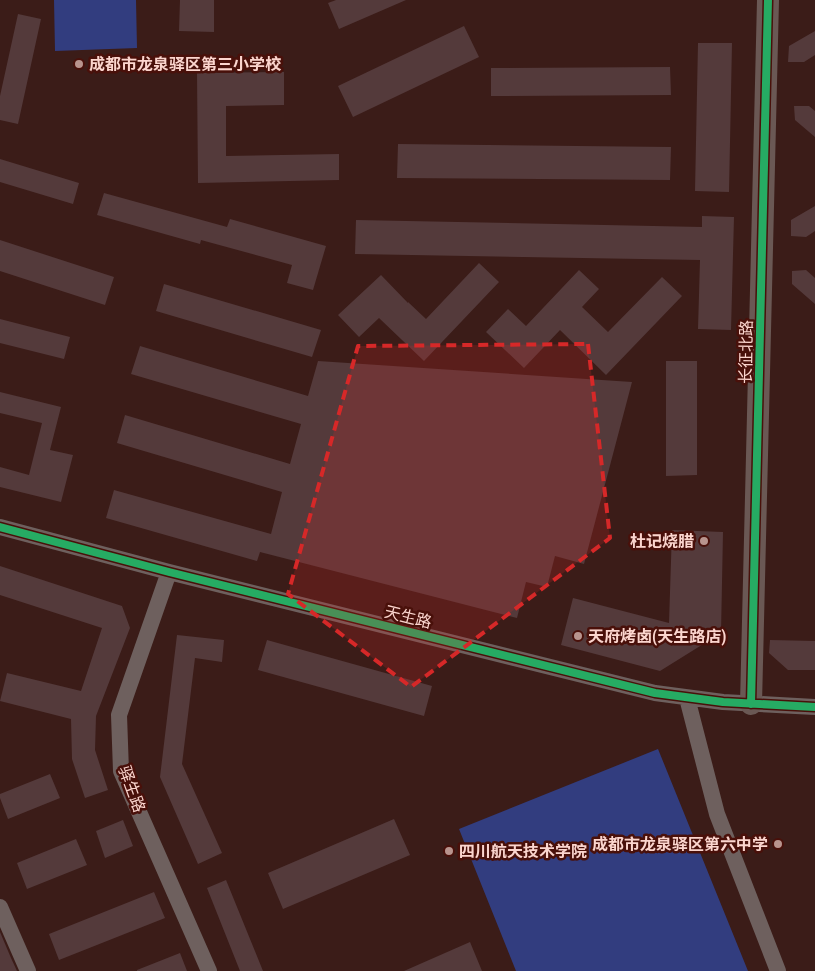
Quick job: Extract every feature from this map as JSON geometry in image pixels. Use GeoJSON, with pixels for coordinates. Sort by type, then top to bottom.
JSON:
{"type":"FeatureCollection","features":[{"type":"Feature","properties":{"kind":"street","name":"长征北路"},"geometry":{"type":"LineString","coordinates":[[751,704],[768,0]]}},
{"type":"Feature","properties":{"kind":"street","name":"天生路"},"geometry":{"type":"LineString","coordinates":[[0,527],[169,572],[655,693],[723,702],[815,708]]}},
{"type":"Feature","properties":{"kind":"street","name":"驿生路"},"geometry":{"type":"LineString","coordinates":[[169,572],[119,715],[121,771],[208,971]]}},
{"type":"Feature","properties":{"kind":"street"},"geometry":{"type":"LineString","coordinates":[[687,698],[718,814],[778,971]]}},
{"type":"Feature","properties":{"kind":"street"},"geometry":{"type":"LineString","coordinates":[[0,907],[28,971]]}},
{"type":"Feature","properties":{"kind":"highlighted area"},"geometry":{"type":"Polygon","coordinates":[[[588,344],[610,538],[411,687],[288,594],[358,346],[588,344]]]}},
{"type":"Feature","properties":{"kind":"shaded area"},"geometry":{"type":"Polygon","coordinates":[[[54,0],[136,0],[137,48],[55,51],[54,0]]]}},
{"type":"Feature","properties":{"kind":"shaded area"},"geometry":{"type":"Polygon","coordinates":[[[658,749],[748,971],[516,971],[459,829],[658,749]]]}},
{"type":"Feature","properties":{"kind":"building"},"geometry":{"type":"Polygon","coordinates":[[[180,0],[214,0],[214,32],[179,31],[180,0]]]}},
{"type":"Feature","properties":{"kind":"building"},"geometry":{"type":"Polygon","coordinates":[[[336,0],[406,0],[339,29],[328,3],[336,0]]]}},
{"type":"Feature","properties":{"kind":"building"},"geometry":{"type":"Polygon","coordinates":[[[18,14],[41,19],[18,124],[0,120],[0,96],[18,14]]]}},
{"type":"Feature","properties":{"kind":"building"},"geometry":{"type":"Polygon","coordinates":[[[464,26],[479,57],[353,117],[338,86],[464,26]]]}},
{"type":"Feature","properties":{"kind":"building"},"geometry":{"type":"Polygon","coordinates":[[[815,31],[815,55],[804,62],[788,62],[789,46],[815,31]]]}},
{"type":"Feature","properties":{"kind":"building"},"geometry":{"type":"Polygon","coordinates":[[[698,43],[732,43],[729,192],[695,191],[698,43]]]}},
{"type":"Feature","properties":{"kind":"building"},"geometry":{"type":"Polygon","coordinates":[[[670,67],[671,95],[491,96],[491,68],[670,67]]]}},
{"type":"Feature","properties":{"kind":"building"},"geometry":{"type":"Polygon","coordinates":[[[284,72],[284,105],[226,106],[226,156],[339,154],[339,180],[198,183],[197,73],[284,72]]]}},
{"type":"Feature","properties":{"kind":"building"},"geometry":{"type":"Polygon","coordinates":[[[794,106],[809,106],[815,111],[815,137],[795,120],[794,106]]]}},
{"type":"Feature","properties":{"kind":"building"},"geometry":{"type":"Polygon","coordinates":[[[398,144],[671,147],[670,180],[397,178],[398,144]]]}},
{"type":"Feature","properties":{"kind":"building"},"geometry":{"type":"Polygon","coordinates":[[[0,159],[79,183],[73,204],[0,182],[0,159]]]}},
{"type":"Feature","properties":{"kind":"building"},"geometry":{"type":"Polygon","coordinates":[[[104,193],[227,227],[230,219],[326,246],[313,290],[287,283],[292,265],[201,240],[200,244],[97,215],[104,193]]]}},
{"type":"Feature","properties":{"kind":"building"},"geometry":{"type":"Polygon","coordinates":[[[815,206],[815,231],[806,237],[791,236],[791,220],[815,206]]]}},
{"type":"Feature","properties":{"kind":"building"},"geometry":{"type":"Polygon","coordinates":[[[702,216],[734,217],[731,330],[698,329],[700,260],[355,254],[356,220],[702,227],[702,216]]]}},
{"type":"Feature","properties":{"kind":"building"},"geometry":{"type":"Polygon","coordinates":[[[0,240],[114,277],[105,305],[0,271],[0,240]]]}},
{"type":"Feature","properties":{"kind":"building"},"geometry":{"type":"Polygon","coordinates":[[[479,263],[499,282],[424,361],[379,318],[359,337],[338,315],[381,275],[426,319],[479,263]]]}},
{"type":"Feature","properties":{"kind":"building"},"geometry":{"type":"Polygon","coordinates":[[[579,270],[599,289],[582,307],[608,332],[662,277],[682,296],[606,375],[560,330],[524,368],[486,332],[508,309],[526,326],[579,270]]]}},
{"type":"Feature","properties":{"kind":"building"},"geometry":{"type":"Polygon","coordinates":[[[806,270],[815,278],[815,304],[792,284],[792,271],[806,270]]]}},
{"type":"Feature","properties":{"kind":"building"},"geometry":{"type":"Polygon","coordinates":[[[164,284],[321,330],[312,357],[156,311],[164,284]]]}},
{"type":"Feature","properties":{"kind":"building"},"geometry":{"type":"Polygon","coordinates":[[[0,319],[70,337],[64,359],[0,343],[0,319]]]}},
{"type":"Feature","properties":{"kind":"building"},"geometry":{"type":"Polygon","coordinates":[[[140,346],[308,396],[318,361],[632,382],[584,564],[555,556],[547,587],[526,582],[517,618],[260,552],[257,561],[106,518],[114,490],[271,534],[282,492],[117,443],[125,415],[290,464],[301,424],[131,374],[140,346]]]}},
{"type":"Feature","properties":{"kind":"building"},"geometry":{"type":"Polygon","coordinates":[[[666,361],[697,361],[697,475],[666,476],[666,361]]]}},
{"type":"Feature","properties":{"kind":"building"},"geometry":{"type":"Polygon","coordinates":[[[0,392],[61,407],[50,450],[73,455],[61,502],[0,487],[0,467],[29,475],[42,423],[0,413],[0,392]]]}},
{"type":"Feature","properties":{"kind":"building"},"geometry":{"type":"Polygon","coordinates":[[[672,530],[723,532],[721,633],[660,671],[561,645],[573,598],[669,623],[672,530]]]}},
{"type":"Feature","properties":{"kind":"building"},"geometry":{"type":"Polygon","coordinates":[[[0,566],[122,606],[130,628],[96,716],[95,750],[108,790],[85,798],[72,759],[71,719],[0,701],[7,673],[81,691],[102,628],[0,595],[0,566]]]}},
{"type":"Feature","properties":{"kind":"building"},"geometry":{"type":"Polygon","coordinates":[[[177,635],[224,640],[222,662],[195,658],[182,764],[222,853],[198,864],[160,777],[177,635]]]}},
{"type":"Feature","properties":{"kind":"building"},"geometry":{"type":"Polygon","coordinates":[[[267,640],[432,686],[424,716],[258,670],[267,640]]]}},
{"type":"Feature","properties":{"kind":"building"},"geometry":{"type":"Polygon","coordinates":[[[770,640],[815,641],[815,670],[788,670],[769,653],[770,640]]]}},
{"type":"Feature","properties":{"kind":"building"},"geometry":{"type":"Polygon","coordinates":[[[50,774],[60,798],[8,819],[0,794],[50,774]]]}},
{"type":"Feature","properties":{"kind":"building"},"geometry":{"type":"Polygon","coordinates":[[[394,819],[410,855],[283,909],[268,873],[394,819]]]}},
{"type":"Feature","properties":{"kind":"building"},"geometry":{"type":"Polygon","coordinates":[[[123,820],[133,846],[105,858],[96,831],[123,820]]]}},
{"type":"Feature","properties":{"kind":"building"},"geometry":{"type":"Polygon","coordinates":[[[76,839],[87,865],[27,889],[17,863],[76,839]]]}},
{"type":"Feature","properties":{"kind":"building"},"geometry":{"type":"Polygon","coordinates":[[[226,880],[263,971],[240,971],[207,888],[226,880]]]}},
{"type":"Feature","properties":{"kind":"building"},"geometry":{"type":"Polygon","coordinates":[[[154,892],[165,918],[59,960],[49,934],[154,892]]]}},
{"type":"Feature","properties":{"kind":"building"},"geometry":{"type":"Polygon","coordinates":[[[0,932],[11,958],[17,971],[0,971],[0,932]]]}},
{"type":"Feature","properties":{"kind":"building"},"geometry":{"type":"Polygon","coordinates":[[[470,942],[482,971],[404,971],[470,942]]]}},
{"type":"Feature","properties":{"kind":"building"},"geometry":{"type":"Polygon","coordinates":[[[180,953],[187,971],[137,971],[137,970],[180,953]]]}},
{"type":"Feature","properties":{"kind":"cycle path"},"geometry":{"type":"LineString","coordinates":[[751,704],[768,0]]}},
{"type":"Feature","properties":{"kind":"cycle path"},"geometry":{"type":"LineString","coordinates":[[0,527],[169,572],[655,693],[723,702],[815,707]]}},
{"type":"Feature","properties":{"kind":"place","name":"成都市龙泉驿区第三小学校"},"geometry":{"type":"Point","coordinates":[79,64]}},
{"type":"Feature","properties":{"kind":"place","name":"杜记烧腊"},"geometry":{"type":"Point","coordinates":[704,541]}},
{"type":"Feature","properties":{"kind":"place","name":"天府烤卤(天生路店)"},"geometry":{"type":"Point","coordinates":[578,636]}},
{"type":"Feature","properties":{"kind":"place","name":"成都市龙泉驿区第六中学"},"geometry":{"type":"Point","coordinates":[778,844]}},
{"type":"Feature","properties":{"kind":"place","name":"四川航天技术学院"},"geometry":{"type":"Point","coordinates":[449,851]}}]}
